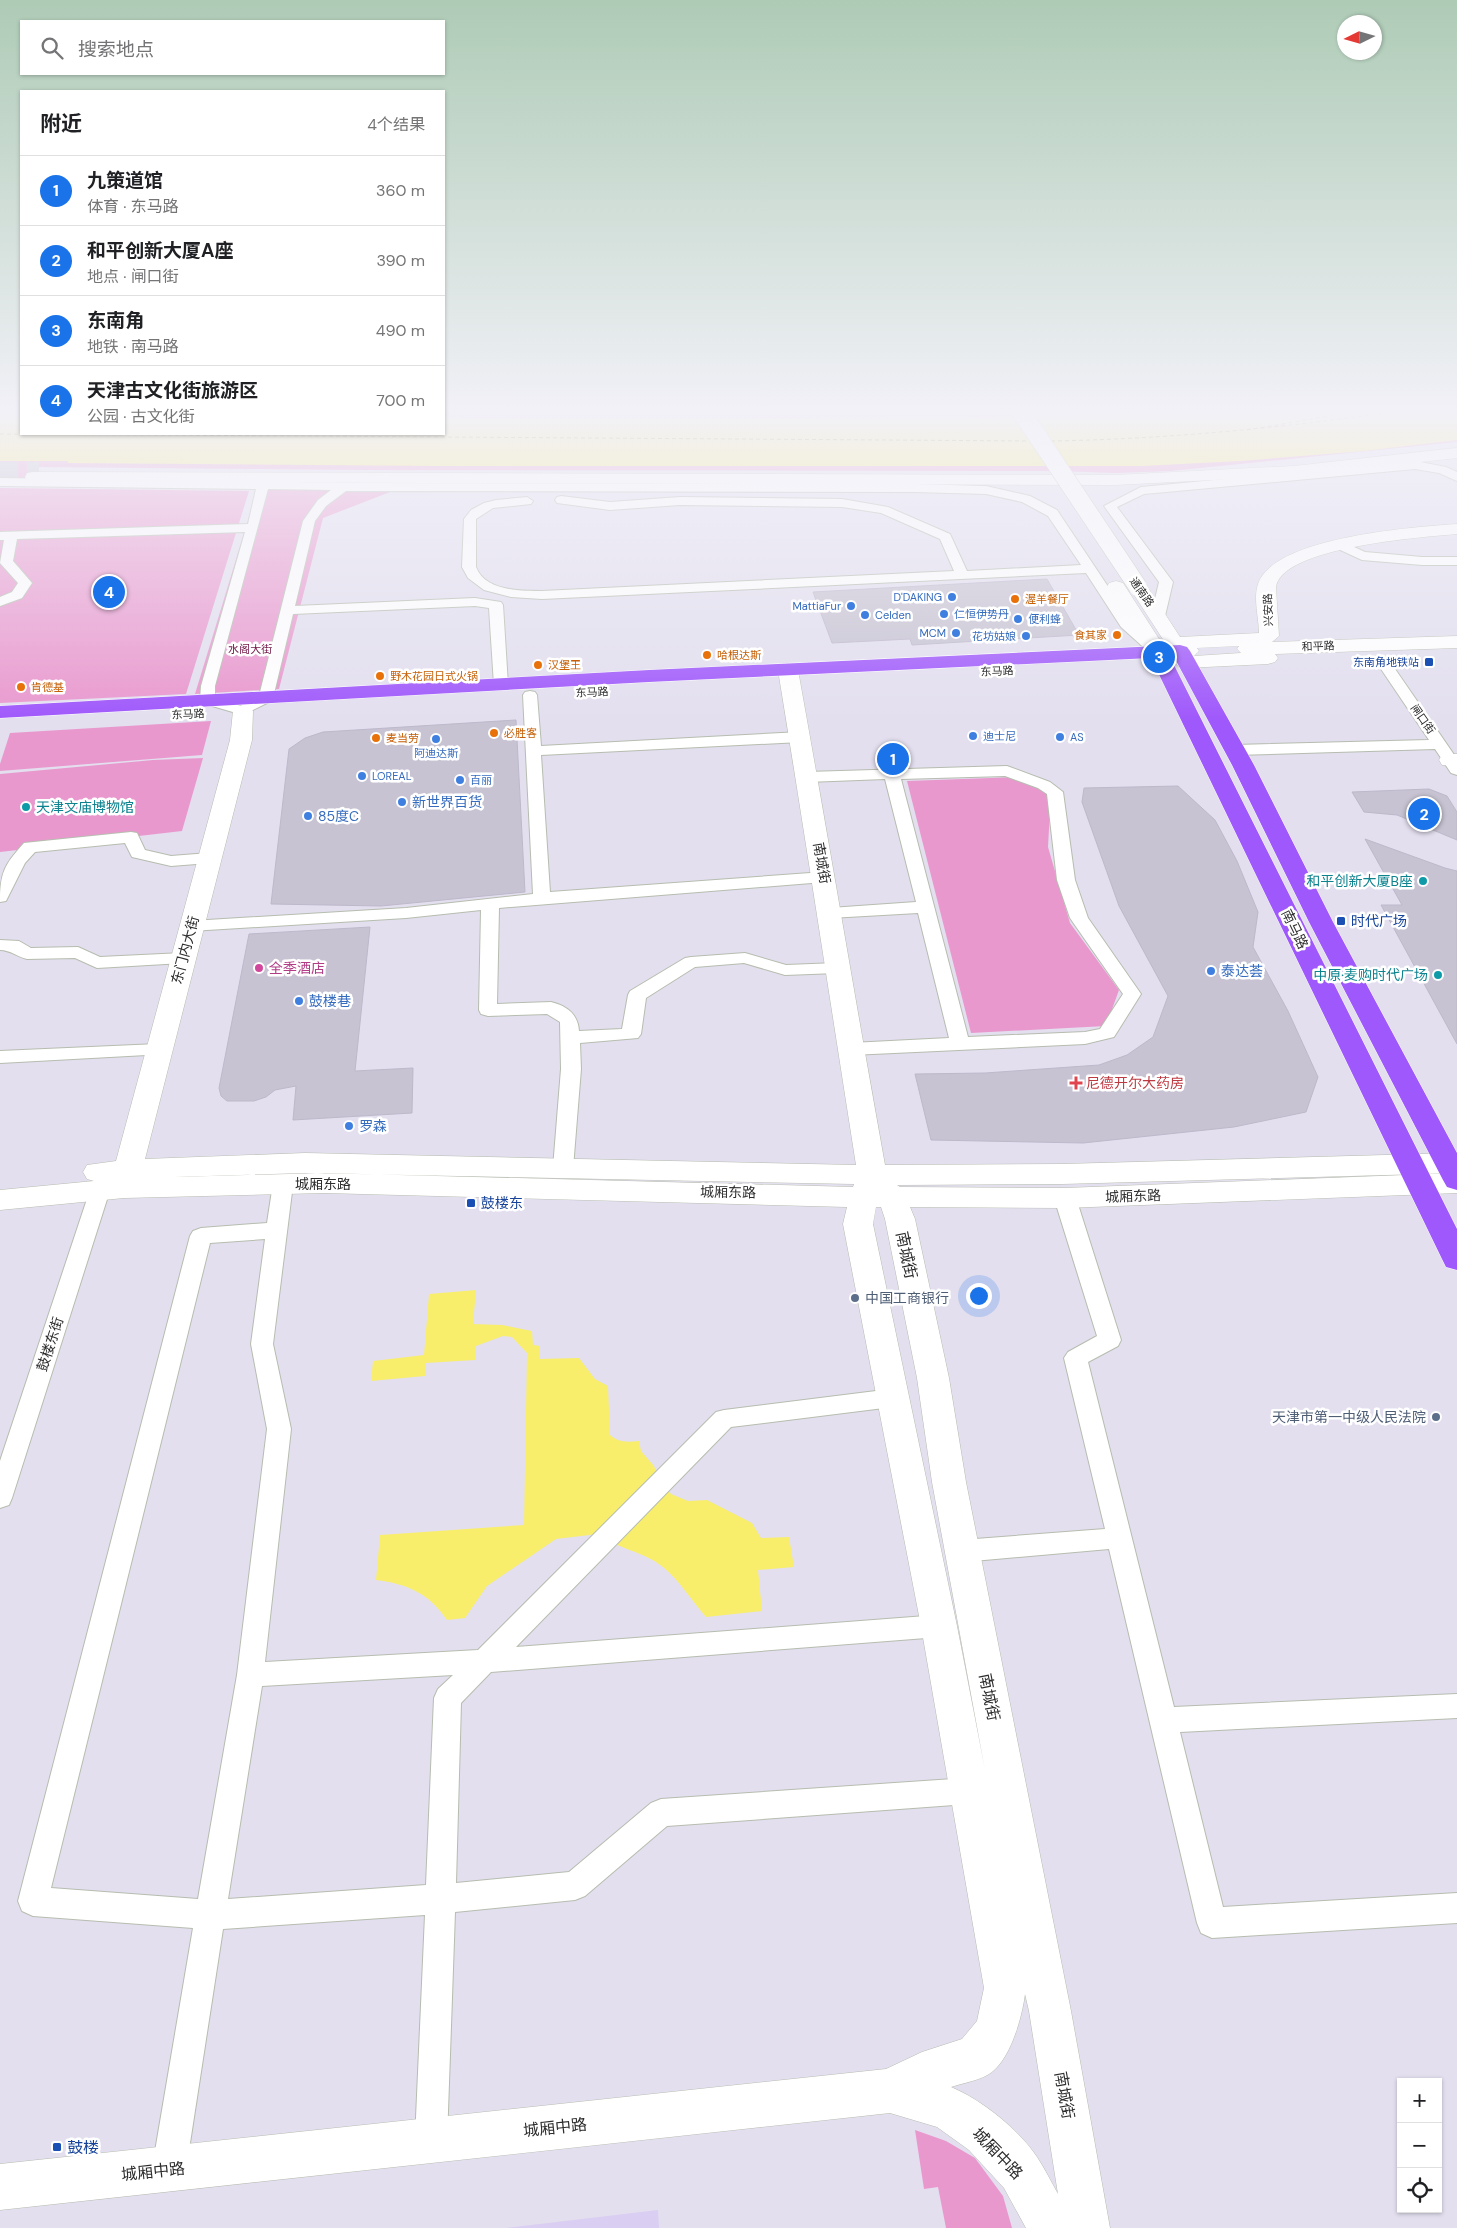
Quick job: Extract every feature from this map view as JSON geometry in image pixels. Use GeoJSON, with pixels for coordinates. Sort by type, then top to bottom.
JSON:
{"type":"FeatureCollection","features":[{"type":"Feature","properties":{"kind":"main road","name":"东马路"},"geometry":{"type":"LineString","coordinates":[[0,724],[530,695],[789,676],[1172,654]]}},
{"type":"Feature","properties":{"kind":"main road","name":"南马路"},"geometry":{"type":"LineString","coordinates":[[1172,654],[1234,750],[1321,922],[1455,1172]]}},
{"type":"Feature","properties":{"kind":"main road","name":"南马路"},"geometry":{"type":"LineString","coordinates":[[1172,654],[1457,1259]]}},
{"type":"Feature","properties":{"kind":"main road","name":"东马路"},"geometry":{"type":"LineString","coordinates":[[0,712],[501,684],[789,676]]}},
{"type":"Feature","properties":{"kind":"street"},"geometry":{"type":"LineString","coordinates":[[256,514],[208,686],[207,700],[243,710],[266,698],[309,521],[314,514]]}},
{"type":"Feature","properties":{"kind":"street"},"geometry":{"type":"LineString","coordinates":[[473,514],[470,519],[469,567],[472,576],[483,585],[508,593],[542,595],[1090,569]]}},
{"type":"Feature","properties":{"kind":"street"},"geometry":{"type":"LineString","coordinates":[[893,514],[945,537],[962,575]]}},
{"type":"Feature","properties":{"kind":"street"},"geometry":{"type":"LineString","coordinates":[[1054,514],[1126,624],[1172,654]]}},
{"type":"Feature","properties":{"kind":"street","name":"通南路"},"geometry":{"type":"LineString","coordinates":[[1070,514],[1116,587],[1172,654]]}},
{"type":"Feature","properties":{"kind":"street","name":"通南路"},"geometry":{"type":"LineString","coordinates":[[1089,514],[1158,616],[1172,654]]}},
{"type":"Feature","properties":{"kind":"street"},"geometry":{"type":"LineString","coordinates":[[1116,514],[1166,582],[1158,616]]}},
{"type":"Feature","properties":{"kind":"street"},"geometry":{"type":"LineString","coordinates":[[0,602],[17,596],[25,583],[6,562],[6,536],[253,528]]}},
{"type":"Feature","properties":{"kind":"street","name":"兴安路"},"geometry":{"type":"LineString","coordinates":[[1172,654],[1267,638],[1269,630],[1267,586],[1278,567],[1294,559],[1341,545],[1392,536],[1457,529]]}},
{"type":"Feature","properties":{"kind":"street"},"geometry":{"type":"LineString","coordinates":[[1341,545],[1362,556],[1422,561],[1457,561]]}},
{"type":"Feature","properties":{"kind":"street"},"geometry":{"type":"LineString","coordinates":[[287,610],[475,602],[496,605],[501,684]]}},
{"type":"Feature","properties":{"kind":"street","name":"和平路"},"geometry":{"type":"LineString","coordinates":[[1172,654],[1457,642]]}},
{"type":"Feature","properties":{"kind":"street","name":"和平路"},"geometry":{"type":"LineString","coordinates":[[1172,654],[1457,651]]}},
{"type":"Feature","properties":{"kind":"street","name":"闸口街"},"geometry":{"type":"LineString","coordinates":[[1388,669],[1451,758]]}},
{"type":"Feature","properties":{"kind":"street","name":"南城街"},"geometry":{"type":"LineString","coordinates":[[789,676],[801,737],[830,913],[837,968],[876,1190],[900,1219],[933,1378],[949,1482],[1050,2011],[1087,2228]]}},
{"type":"Feature","properties":{"kind":"street"},"geometry":{"type":"LineString","coordinates":[[530,695],[542,898]]}},
{"type":"Feature","properties":{"kind":"street","name":"东门内大街"},"geometry":{"type":"LineString","coordinates":[[118,1182],[158,1050],[241,740],[243,710]]}},
{"type":"Feature","properties":{"kind":"street"},"geometry":{"type":"LineString","coordinates":[[534,751],[801,737]]}},
{"type":"Feature","properties":{"kind":"street"},"geometry":{"type":"LineString","coordinates":[[1234,750],[1451,758]]}},
{"type":"Feature","properties":{"kind":"street"},"geometry":{"type":"LineString","coordinates":[[807,777],[1007,771],[1044,785],[1055,792],[1066,880],[1080,918],[1132,994],[1107,1033],[1085,1038],[852,1049]]}},
{"type":"Feature","properties":{"kind":"street"},"geometry":{"type":"LineString","coordinates":[[892,775],[960,1044]]}},
{"type":"Feature","properties":{"kind":"street"},"geometry":{"type":"LineString","coordinates":[[0,897],[17,860],[30,847],[131,837],[138,853],[171,861],[209,858]]}},
{"type":"Feature","properties":{"kind":"street"},"geometry":{"type":"LineString","coordinates":[[191,926],[406,913],[542,898],[824,877]]}},
{"type":"Feature","properties":{"kind":"street"},"geometry":{"type":"LineString","coordinates":[[490,904],[488,1010],[552,1008],[569,1020],[571,1069],[563,1168]]}},
{"type":"Feature","properties":{"kind":"street"},"geometry":{"type":"LineString","coordinates":[[830,913],[925,907]]}},
{"type":"Feature","properties":{"kind":"street"},"geometry":{"type":"LineString","coordinates":[[0,945],[13,945],[27,954],[78,952],[97,963],[183,958]]}},
{"type":"Feature","properties":{"kind":"street"},"geometry":{"type":"LineString","coordinates":[[570,1038],[631,1034],[637,995],[691,962],[745,958],[784,970],[837,968]]}},
{"type":"Feature","properties":{"kind":"street"},"geometry":{"type":"LineString","coordinates":[[0,1057],[158,1050]]}},
{"type":"Feature","properties":{"kind":"street","name":"城厢东路"},"geometry":{"type":"LineString","coordinates":[[0,1200],[118,1182],[305,1163],[563,1168],[876,1190],[1065,1198],[1455,1172]]}},
{"type":"Feature","properties":{"kind":"street","name":"城厢东路"},"geometry":{"type":"LineString","coordinates":[[0,1181],[876,1190],[1062,1174],[1416,1175]]}},
{"type":"Feature","properties":{"kind":"street","name":"鼓楼东街"},"geometry":{"type":"LineString","coordinates":[[0,1498],[118,1182]]}},
{"type":"Feature","properties":{"kind":"street"},"geometry":{"type":"LineString","coordinates":[[169,2169],[250,1675],[279,1429],[262,1344],[284,1184]]}},
{"type":"Feature","properties":{"kind":"street","name":"南城街"},"geometry":{"type":"LineString","coordinates":[[876,1190],[858,1224],[939,1626],[1005,1988],[1001,2014],[992,2036],[976,2057],[922,2074],[890,2091]]}},
{"type":"Feature","properties":{"kind":"street"},"geometry":{"type":"LineString","coordinates":[[1065,1198],[1110,1340],[1076,1358],[1212,1923],[1457,1908]]}},
{"type":"Feature","properties":{"kind":"street"},"geometry":{"type":"LineString","coordinates":[[278,1230],[201,1236],[33,1901],[211,1915],[441,1900],[575,1886],[661,1813],[968,1791]]}},
{"type":"Feature","properties":{"kind":"street"},"geometry":{"type":"LineString","coordinates":[[431,2140],[448,1698],[724,1419],[892,1398]]}},
{"type":"Feature","properties":{"kind":"street"},"geometry":{"type":"LineString","coordinates":[[962,1551],[1120,1538]]}},
{"type":"Feature","properties":{"kind":"street"},"geometry":{"type":"LineString","coordinates":[[250,1675],[485,1661],[939,1626]]}},
{"type":"Feature","properties":{"kind":"street"},"geometry":{"type":"LineString","coordinates":[[1164,1720],[1457,1706]]}},
{"type":"Feature","properties":{"kind":"street","name":"城厢中路"},"geometry":{"type":"LineString","coordinates":[[0,2187],[890,2091],[948,2108],[985,2134],[1020,2172],[1052,2228]]}},
{"type":"Feature","properties":{"kind":"shaded area"},"geometry":{"type":"Polygon","coordinates":[[[476,1290],[473,1324],[502,1325],[532,1331],[533,1345],[540,1346],[539,1359],[579,1358],[595,1379],[608,1386],[610,1435],[620,1441],[639,1441],[641,1451],[654,1466],[658,1477],[671,1494],[688,1501],[707,1500],[752,1523],[761,1538],[789,1537],[794,1567],[758,1570],[762,1611],[706,1617],[680,1584],[663,1567],[647,1557],[613,1543],[598,1534],[556,1539],[487,1586],[465,1618],[447,1620],[433,1603],[416,1591],[398,1584],[376,1580],[380,1535],[524,1525],[527,1353],[512,1337],[503,1336],[476,1346],[475,1360],[426,1363],[425,1376],[371,1381],[373,1361],[424,1355],[429,1294],[476,1290]]]}},
{"type":"Feature","properties":{"kind":"shaded area"},"geometry":{"type":"Polygon","coordinates":[[[658,2210],[659,2228],[506,2228],[658,2210]]]}},
{"type":"Feature","properties":{"kind":"green space"},"geometry":{"type":"Polygon","coordinates":[[[0,514],[242,514],[186,694],[0,703],[0,514]]]}},
{"type":"Feature","properties":{"kind":"green space","name":"水阁大街"},"geometry":{"type":"Polygon","coordinates":[[[250,514],[333,514],[323,518],[279,689],[195,694],[250,514]]]}},
{"type":"Feature","properties":{"kind":"green space"},"geometry":{"type":"Polygon","coordinates":[[[211,721],[202,755],[0,771],[0,764],[10,733],[211,721]]]}},
{"type":"Feature","properties":{"kind":"green space"},"geometry":{"type":"Polygon","coordinates":[[[203,758],[182,831],[0,852],[0,774],[153,760],[203,758]]]}},
{"type":"Feature","properties":{"kind":"green space"},"geometry":{"type":"Polygon","coordinates":[[[1018,777],[1051,792],[1048,847],[1070,923],[1119,990],[1106,1026],[971,1033],[907,781],[1018,777]]]}},
{"type":"Feature","properties":{"kind":"green space"},"geometry":{"type":"Polygon","coordinates":[[[915,2130],[946,2141],[975,2158],[1003,2196],[1012,2228],[946,2228],[938,2187],[924,2189],[915,2130]]]}},
{"type":"Feature","properties":{"kind":"building","name":"仁恒伊势丹"},"geometry":{"type":"Polygon","coordinates":[[[1047,579],[1079,635],[912,645],[910,639],[832,643],[813,592],[1047,579]]]}},
{"type":"Feature","properties":{"kind":"building","name":"新世界百货"},"geometry":{"type":"Polygon","coordinates":[[[516,720],[525,892],[381,906],[271,904],[289,749],[305,738],[323,732],[516,720]]]}},
{"type":"Feature","properties":{"kind":"building","name":"泰达荟"},"geometry":{"type":"Polygon","coordinates":[[[1178,786],[1215,820],[1237,861],[1258,912],[1253,947],[1288,1011],[1318,1077],[1306,1112],[1234,1127],[1083,1143],[931,1140],[915,1074],[985,1073],[1099,1065],[1127,1055],[1153,1037],[1168,996],[1119,906],[1082,802],[1084,788],[1178,786]]]}},
{"type":"Feature","properties":{"kind":"building"},"geometry":{"type":"Polygon","coordinates":[[[1429,789],[1447,796],[1457,812],[1457,840],[1397,815],[1364,812],[1352,792],[1429,789]]]}},
{"type":"Feature","properties":{"kind":"building","name":"中原·麦购时代广场"},"geometry":{"type":"Polygon","coordinates":[[[1365,839],[1457,871],[1457,1044],[1381,905],[1402,905],[1365,839]]]}},
{"type":"Feature","properties":{"kind":"building","name":"鼓楼巷"},"geometry":{"type":"Polygon","coordinates":[[[370,927],[355,1071],[413,1068],[412,1113],[293,1120],[296,1086],[275,1090],[266,1097],[254,1101],[227,1101],[221,1096],[219,1088],[249,934],[370,927]]]}},
{"type":"Feature","properties":{"kind":"place","name":"天津古文化街旅游区"},"geometry":{"type":"Point","coordinates":[109,592]}},
{"type":"Feature","properties":{"kind":"place","name":"D'DAKING"},"geometry":{"type":"Point","coordinates":[952,597]}},
{"type":"Feature","properties":{"kind":"place","name":"渥羊餐厅"},"geometry":{"type":"Point","coordinates":[1015,599]}},
{"type":"Feature","properties":{"kind":"place","name":"MattiaFur"},"geometry":{"type":"Point","coordinates":[851,606]}},
{"type":"Feature","properties":{"kind":"place","name":"仁恒伊势丹"},"geometry":{"type":"Point","coordinates":[944,614]}},
{"type":"Feature","properties":{"kind":"place","name":"Celden"},"geometry":{"type":"Point","coordinates":[865,615]}},
{"type":"Feature","properties":{"kind":"place","name":"便利蜂"},"geometry":{"type":"Point","coordinates":[1018,619]}},
{"type":"Feature","properties":{"kind":"place","name":"MCM"},"geometry":{"type":"Point","coordinates":[956,633]}},
{"type":"Feature","properties":{"kind":"place","name":"食其家"},"geometry":{"type":"Point","coordinates":[1117,635]}},
{"type":"Feature","properties":{"kind":"place","name":"花坊姑娘"},"geometry":{"type":"Point","coordinates":[1026,636]}},
{"type":"Feature","properties":{"kind":"place","name":"哈根达斯"},"geometry":{"type":"Point","coordinates":[707,655]}},
{"type":"Feature","properties":{"kind":"place","name":"东南角"},"geometry":{"type":"Point","coordinates":[1159,657]}},
{"type":"Feature","properties":{"kind":"place","name":"东南角地铁站"},"geometry":{"type":"Point","coordinates":[1429,662]}},
{"type":"Feature","properties":{"kind":"place","name":"汉堡王"},"geometry":{"type":"Point","coordinates":[538,665]}},
{"type":"Feature","properties":{"kind":"place","name":"野木花园日式火锅"},"geometry":{"type":"Point","coordinates":[380,676]}},
{"type":"Feature","properties":{"kind":"place","name":"肯德基"},"geometry":{"type":"Point","coordinates":[21,687]}},
{"type":"Feature","properties":{"kind":"place","name":"必胜客"},"geometry":{"type":"Point","coordinates":[494,733]}},
{"type":"Feature","properties":{"kind":"place","name":"迪士尼"},"geometry":{"type":"Point","coordinates":[973,736]}},
{"type":"Feature","properties":{"kind":"place","name":"AS"},"geometry":{"type":"Point","coordinates":[1060,737]}},
{"type":"Feature","properties":{"kind":"place","name":"麦当劳"},"geometry":{"type":"Point","coordinates":[376,738]}},
{"type":"Feature","properties":{"kind":"place","name":"阿迪达斯"},"geometry":{"type":"Point","coordinates":[436,739]}},
{"type":"Feature","properties":{"kind":"place","name":"九策道馆"},"geometry":{"type":"Point","coordinates":[893,759]}},
{"type":"Feature","properties":{"kind":"place","name":"LOREAL"},"geometry":{"type":"Point","coordinates":[362,776]}},
{"type":"Feature","properties":{"kind":"place","name":"百丽"},"geometry":{"type":"Point","coordinates":[460,780]}},
{"type":"Feature","properties":{"kind":"place","name":"新世界百货"},"geometry":{"type":"Point","coordinates":[402,802]}},
{"type":"Feature","properties":{"kind":"place","name":"天津文庙博物馆"},"geometry":{"type":"Point","coordinates":[26,807]}},
{"type":"Feature","properties":{"kind":"place","name":"和平创新大厦A座"},"geometry":{"type":"Point","coordinates":[1424,814]}},
{"type":"Feature","properties":{"kind":"place","name":"85度C"},"geometry":{"type":"Point","coordinates":[308,816]}},
{"type":"Feature","properties":{"kind":"place","name":"和平创新大厦B座"},"geometry":{"type":"Point","coordinates":[1423,881]}},
{"type":"Feature","properties":{"kind":"place","name":"时代广场"},"geometry":{"type":"Point","coordinates":[1341,921]}},
{"type":"Feature","properties":{"kind":"place","name":"全季酒店"},"geometry":{"type":"Point","coordinates":[259,968]}},
{"type":"Feature","properties":{"kind":"place","name":"泰达荟"},"geometry":{"type":"Point","coordinates":[1211,971]}},
{"type":"Feature","properties":{"kind":"place","name":"中原·麦购时代广场"},"geometry":{"type":"Point","coordinates":[1438,975]}},
{"type":"Feature","properties":{"kind":"place","name":"鼓楼巷"},"geometry":{"type":"Point","coordinates":[299,1001]}},
{"type":"Feature","properties":{"kind":"place","name":"尼德开尔大药房"},"geometry":{"type":"Point","coordinates":[1076,1083]}},
{"type":"Feature","properties":{"kind":"place","name":"罗森"},"geometry":{"type":"Point","coordinates":[349,1126]}},
{"type":"Feature","properties":{"kind":"place","name":"鼓楼东"},"geometry":{"type":"Point","coordinates":[471,1203]}},
{"type":"Feature","properties":{"kind":"place","name":"中国工商银行"},"geometry":{"type":"Point","coordinates":[855,1298]}},
{"type":"Feature","properties":{"kind":"place","name":"天津市第一中级人民法院"},"geometry":{"type":"Point","coordinates":[1436,1417]}},
{"type":"Feature","properties":{"kind":"place","name":"鼓楼"},"geometry":{"type":"Point","coordinates":[57,2147]}}]}
